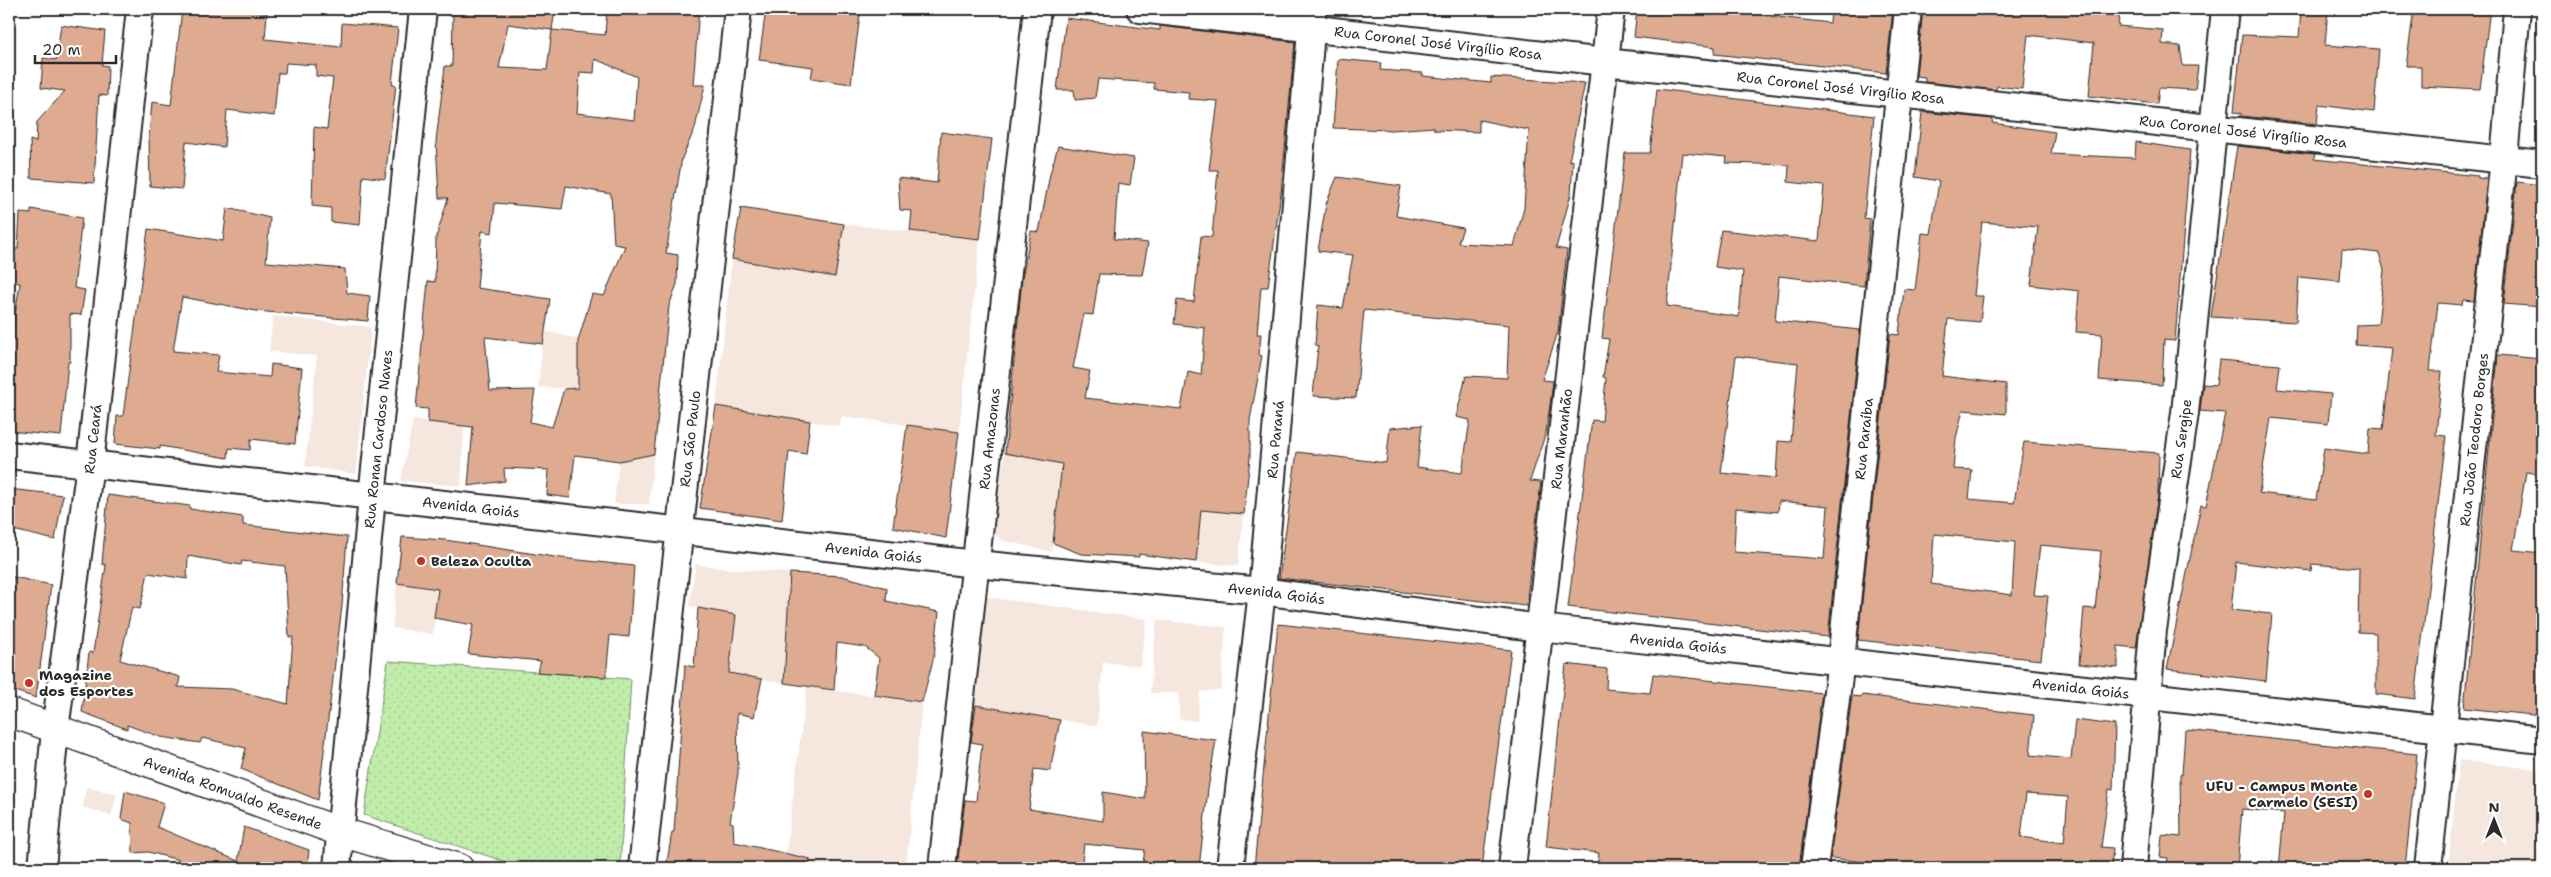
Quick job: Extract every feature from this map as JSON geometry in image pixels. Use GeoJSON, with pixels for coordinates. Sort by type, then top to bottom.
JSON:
{"type":"FeatureCollection","features":[{"type":"Feature","properties":{"kind":"street","name":"Rua Ceará"},"geometry":{"type":"LineString","coordinates":[[42,868],[55,730],[90,464],[140,9]]}},
{"type":"Feature","properties":{"kind":"street","name":"Rua Ronan Cardoso Naves"},"geometry":{"type":"LineString","coordinates":[[338,868],[372,497],[423,9]]}},
{"type":"Feature","properties":{"kind":"street","name":"Rua São Paulo"},"geometry":{"type":"LineString","coordinates":[[642,868],[738,9]]}},
{"type":"Feature","properties":{"kind":"street","name":"Rua Amazonas"},"geometry":{"type":"LineString","coordinates":[[942,868],[1037,9]]}},
{"type":"Feature","properties":{"kind":"street","name":"Rua Coronel José Virgílio Rosa"},"geometry":{"type":"LineString","coordinates":[[1140,9],[1312,18],[1605,62],[2504,158],[2542,164]]}},
{"type":"Feature","properties":{"kind":"street","name":"Rua Maranhão"},"geometry":{"type":"LineString","coordinates":[[1512,868],[1611,9]]}},
{"type":"Feature","properties":{"kind":"street","name":"Rua Paraíba"},"geometry":{"type":"LineString","coordinates":[[1814,868],[1841,661],[1908,9]]}},
{"type":"Feature","properties":{"kind":"street","name":"Rua Sergipe"},"geometry":{"type":"LineString","coordinates":[[2133,868],[2154,630],[2185,413],[2215,128],[2225,9]]}},
{"type":"Feature","properties":{"kind":"street","name":"Rua João Teodoro Borges"},"geometry":{"type":"LineString","coordinates":[[2428,868],[2504,158],[2517,9]]}},
{"type":"Feature","properties":{"kind":"street","name":"Rua Paraná"},"geometry":{"type":"LineString","coordinates":[[1230,868],[1262,591],[1312,18]]}},
{"type":"Feature","properties":{"kind":"street","name":"Avenida Goiás"},"geometry":{"type":"LineString","coordinates":[[9,455],[976,564],[1262,591],[1540,628],[2148,694],[2542,740]]}},
{"type":"Feature","properties":{"kind":"street","name":"Avenida Romualdo Resende"},"geometry":{"type":"LineString","coordinates":[[9,712],[341,832],[459,868]]}},
{"type":"Feature","properties":{"kind":"shaded area"},"geometry":{"type":"Polygon","coordinates":[[[844,224],[980,239],[959,432],[842,416],[839,426],[716,406],[732,259],[835,276],[844,224]]]}},
{"type":"Feature","properties":{"kind":"shaded area"},"geometry":{"type":"Polygon","coordinates":[[[273,316],[371,327],[356,474],[305,466],[317,356],[269,351],[273,316]]]}},
{"type":"Feature","properties":{"kind":"shaded area"},"geometry":{"type":"Polygon","coordinates":[[[544,331],[578,339],[578,389],[538,387],[544,331]]]}},
{"type":"Feature","properties":{"kind":"shaded area"},"geometry":{"type":"Polygon","coordinates":[[[413,420],[464,426],[461,486],[401,481],[413,420]]]}},
{"type":"Feature","properties":{"kind":"shaded area"},"geometry":{"type":"Polygon","coordinates":[[[1005,453],[1062,464],[1052,552],[1002,540],[992,532],[1005,453]]]}},
{"type":"Feature","properties":{"kind":"shaded area"},"geometry":{"type":"Polygon","coordinates":[[[654,454],[649,504],[614,504],[619,461],[654,454]]]}},
{"type":"Feature","properties":{"kind":"shaded area"},"geometry":{"type":"Polygon","coordinates":[[[1206,455],[1250,459],[1238,566],[1196,562],[1206,455]]]}},
{"type":"Feature","properties":{"kind":"shaded area"},"geometry":{"type":"Polygon","coordinates":[[[402,537],[445,540],[433,634],[392,628],[402,537]]]}},
{"type":"Feature","properties":{"kind":"shaded area"},"geometry":{"type":"Polygon","coordinates":[[[696,564],[720,568],[790,573],[784,683],[729,673],[736,615],[689,606],[696,564]]]}},
{"type":"Feature","properties":{"kind":"shaded area"},"geometry":{"type":"Polygon","coordinates":[[[986,597],[1147,619],[1140,666],[1103,662],[1097,726],[976,705],[986,597]]]}},
{"type":"Feature","properties":{"kind":"shaded area"},"geometry":{"type":"Polygon","coordinates":[[[1157,620],[1226,627],[1221,690],[1200,692],[1197,721],[1179,719],[1179,693],[1150,693],[1157,620]]]}},
{"type":"Feature","properties":{"kind":"shaded area"},"geometry":{"type":"Polygon","coordinates":[[[807,687],[922,702],[906,868],[784,868],[807,687]]]}},
{"type":"Feature","properties":{"kind":"shaded area"},"geometry":{"type":"Polygon","coordinates":[[[2459,760],[2542,770],[2542,868],[2448,868],[2459,760]]]}},
{"type":"Feature","properties":{"kind":"shaded area"},"geometry":{"type":"Polygon","coordinates":[[[86,787],[117,794],[111,816],[83,807],[86,787]]]}},
{"type":"Feature","properties":{"kind":"green space"},"geometry":{"type":"Polygon","coordinates":[[[388,661],[631,679],[620,868],[524,868],[364,815],[388,661]]]}},
{"type":"Feature","properties":{"kind":"building"},"geometry":{"type":"Polygon","coordinates":[[[182,9],[237,9],[267,13],[265,39],[341,47],[342,23],[398,28],[392,84],[396,85],[385,179],[363,176],[360,225],[331,222],[331,208],[312,206],[314,127],[327,129],[333,78],[316,76],[316,65],[286,63],[285,73],[278,73],[274,116],[227,110],[224,147],[186,142],[182,189],[150,186],[149,136],[152,102],[171,105],[182,9]]]}},
{"type":"Feature","properties":{"kind":"building"},"geometry":{"type":"Polygon","coordinates":[[[492,9],[555,9],[552,30],[605,35],[607,9],[699,9],[693,85],[705,85],[695,128],[682,158],[666,253],[678,255],[677,284],[669,306],[654,454],[619,461],[575,455],[570,498],[547,495],[549,470],[504,468],[505,481],[468,486],[473,427],[428,422],[428,409],[416,408],[428,281],[435,282],[436,238],[448,198],[439,198],[436,141],[445,66],[452,66],[453,10],[492,12],[492,9]],[[508,24],[499,68],[547,70],[552,30],[508,24]],[[595,59],[594,73],[580,72],[577,113],[634,120],[637,77],[595,59]],[[566,186],[562,209],[495,203],[492,233],[482,231],[477,288],[550,299],[543,344],[485,337],[490,391],[535,390],[530,422],[552,427],[564,389],[578,388],[578,341],[592,294],[604,296],[625,246],[614,244],[611,194],[566,186]]]}},
{"type":"Feature","properties":{"kind":"building"},"geometry":{"type":"Polygon","coordinates":[[[766,9],[810,9],[809,13],[860,15],[851,84],[811,78],[813,67],[759,60],[766,9]]]}},
{"type":"Feature","properties":{"kind":"building"},"geometry":{"type":"Polygon","coordinates":[[[1637,9],[1770,9],[1769,16],[1830,23],[1831,9],[1893,9],[1886,73],[1714,54],[1715,47],[1634,37],[1637,9]]]}},
{"type":"Feature","properties":{"kind":"building"},"geometry":{"type":"Polygon","coordinates":[[[1923,9],[2120,9],[2118,26],[2163,30],[2162,44],[2180,46],[2183,66],[2198,66],[2195,90],[2159,88],[2157,104],[2089,96],[2094,43],[2028,35],[2022,89],[1997,86],[1996,90],[1925,82],[1925,77],[1916,76],[1923,9]]]}},
{"type":"Feature","properties":{"kind":"building"},"geometry":{"type":"Polygon","coordinates":[[[2301,9],[2328,9],[2325,45],[2379,49],[2374,112],[2319,105],[2317,124],[2241,116],[2241,113],[2234,112],[2242,35],[2299,37],[2301,9]]]}},
{"type":"Feature","properties":{"kind":"building"},"geometry":{"type":"Polygon","coordinates":[[[2414,9],[2490,9],[2480,89],[2421,86],[2421,66],[2406,66],[2414,9]]]}},
{"type":"Feature","properties":{"kind":"building"},"geometry":{"type":"Polygon","coordinates":[[[1066,18],[1160,30],[1160,26],[1295,42],[1281,192],[1268,287],[1261,287],[1257,334],[1261,334],[1259,355],[1262,356],[1250,420],[1250,457],[1244,514],[1201,510],[1196,562],[1139,554],[1139,557],[1081,554],[1053,543],[1062,464],[1005,453],[1022,279],[1031,231],[1039,232],[1050,174],[1058,146],[1134,158],[1130,185],[1118,183],[1114,239],[1148,243],[1142,275],[1099,274],[1093,315],[1084,314],[1073,368],[1090,371],[1085,398],[1181,409],[1188,372],[1201,375],[1205,328],[1174,324],[1177,300],[1194,302],[1201,236],[1212,237],[1218,170],[1209,170],[1218,101],[1188,99],[1189,92],[1154,89],[1154,83],[1098,79],[1095,98],[1075,100],[1074,90],[1057,90],[1066,18]]]}},
{"type":"Feature","properties":{"kind":"building"},"geometry":{"type":"Polygon","coordinates":[[[61,25],[105,31],[102,65],[108,66],[107,96],[99,95],[94,183],[31,178],[30,140],[36,142],[37,122],[65,91],[41,88],[43,58],[56,60],[61,25]]]}},
{"type":"Feature","properties":{"kind":"building"},"geometry":{"type":"Polygon","coordinates":[[[1338,59],[1381,63],[1380,70],[1423,73],[1423,76],[1491,83],[1491,77],[1585,83],[1569,161],[1573,160],[1571,194],[1556,248],[1567,250],[1558,332],[1542,380],[1553,381],[1546,432],[1530,481],[1541,482],[1526,606],[1279,578],[1297,452],[1386,463],[1390,428],[1422,425],[1417,467],[1462,473],[1470,420],[1456,417],[1466,376],[1507,378],[1509,325],[1364,310],[1356,398],[1313,396],[1318,346],[1315,345],[1318,305],[1343,308],[1353,255],[1318,251],[1326,204],[1337,177],[1401,186],[1396,216],[1463,228],[1458,243],[1514,246],[1524,208],[1529,130],[1479,120],[1479,132],[1434,130],[1434,127],[1392,130],[1333,128],[1338,59]]]}},
{"type":"Feature","properties":{"kind":"building"},"geometry":{"type":"Polygon","coordinates":[[[1657,89],[1874,116],[1864,218],[1870,219],[1864,286],[1779,276],[1775,321],[1860,330],[1828,637],[1568,607],[1592,420],[1602,421],[1606,378],[1603,377],[1609,339],[1602,338],[1625,153],[1650,153],[1657,89]],[[1682,153],[1667,306],[1739,317],[1743,271],[1715,267],[1721,230],[1819,241],[1824,186],[1788,182],[1789,165],[1726,163],[1727,157],[1682,153]],[[1736,356],[1721,473],[1776,478],[1778,441],[1791,442],[1798,363],[1736,356]],[[1779,501],[1778,512],[1736,508],[1734,552],[1824,559],[1828,506],[1779,501]]]}},
{"type":"Feature","properties":{"kind":"building"},"geometry":{"type":"Polygon","coordinates":[[[1922,112],[1993,119],[1992,123],[2055,132],[2051,154],[2135,158],[2136,142],[2190,150],[2175,341],[2164,340],[2162,385],[2099,380],[2102,334],[2076,332],[2079,291],[2031,285],[2038,227],[1982,222],[1974,296],[1983,296],[1980,322],[1948,319],[1942,376],[2006,384],[2006,414],[1963,410],[1956,438],[1953,469],[1972,470],[1969,499],[2014,503],[2024,442],[2159,453],[2158,495],[2136,648],[2118,646],[2118,668],[2079,664],[2084,608],[2095,609],[2101,551],[2040,545],[2034,595],[2048,596],[2041,660],[1858,640],[1890,334],[1899,335],[1904,289],[1915,290],[1922,233],[1931,234],[1939,181],[1915,177],[1922,112]],[[1934,534],[1931,584],[2012,595],[2015,542],[1934,534]]]}},
{"type":"Feature","properties":{"kind":"building"},"geometry":{"type":"Polygon","coordinates":[[[941,132],[992,139],[980,239],[910,231],[912,211],[900,210],[898,178],[937,183],[941,132]]]}},
{"type":"Feature","properties":{"kind":"building"},"geometry":{"type":"Polygon","coordinates":[[[2237,146],[2315,154],[2314,159],[2478,176],[2478,178],[2487,179],[2474,301],[2463,300],[2462,305],[2438,303],[2430,371],[2442,371],[2436,435],[2446,436],[2415,699],[2376,694],[2376,633],[2358,632],[2359,568],[2312,564],[2311,571],[2236,562],[2231,610],[2272,614],[2266,681],[2167,669],[2201,505],[2206,506],[2225,413],[2200,411],[2203,384],[2216,385],[2219,360],[2280,365],[2277,389],[2331,394],[2328,424],[2271,418],[2259,493],[2316,500],[2324,448],[2368,454],[2370,428],[2383,429],[2392,348],[2356,345],[2357,325],[2378,324],[2384,270],[2379,253],[2342,249],[2340,281],[2299,277],[2296,322],[2211,317],[2237,146]]]}},
{"type":"Feature","properties":{"kind":"building"},"geometry":{"type":"Polygon","coordinates":[[[2517,182],[2542,185],[2542,307],[2504,304],[2517,182]]]}},
{"type":"Feature","properties":{"kind":"building"},"geometry":{"type":"Polygon","coordinates":[[[227,208],[270,218],[266,262],[345,269],[347,293],[370,296],[368,321],[256,311],[182,297],[173,351],[219,355],[216,372],[270,377],[271,364],[302,368],[295,444],[251,439],[250,450],[229,448],[228,458],[160,446],[160,449],[115,444],[117,416],[123,416],[148,229],[223,241],[227,208]]]}},
{"type":"Feature","properties":{"kind":"building"},"geometry":{"type":"Polygon","coordinates":[[[741,208],[844,224],[835,277],[732,259],[741,208]]]}},
{"type":"Feature","properties":{"kind":"building"},"geometry":{"type":"Polygon","coordinates":[[[31,209],[82,218],[74,288],[85,290],[81,315],[70,314],[70,362],[68,362],[61,436],[9,431],[9,333],[12,333],[20,283],[9,282],[9,249],[18,249],[20,213],[31,214],[31,209]]]}},
{"type":"Feature","properties":{"kind":"building"},"geometry":{"type":"Polygon","coordinates":[[[2498,355],[2542,359],[2542,474],[2526,472],[2513,550],[2542,553],[2542,716],[2464,708],[2498,355]]]}},
{"type":"Feature","properties":{"kind":"building"},"geometry":{"type":"Polygon","coordinates":[[[716,406],[810,421],[806,454],[789,451],[782,520],[700,508],[716,406]]]}},
{"type":"Feature","properties":{"kind":"building"},"geometry":{"type":"Polygon","coordinates":[[[907,425],[959,432],[946,538],[893,527],[907,425]]]}},
{"type":"Feature","properties":{"kind":"building"},"geometry":{"type":"Polygon","coordinates":[[[9,489],[63,495],[55,540],[9,529],[9,489]]]}},
{"type":"Feature","properties":{"kind":"building"},"geometry":{"type":"Polygon","coordinates":[[[108,495],[190,506],[190,509],[243,517],[243,525],[347,537],[342,606],[318,800],[241,769],[246,748],[202,738],[200,743],[161,737],[127,725],[127,729],[82,712],[89,652],[93,653],[106,565],[102,564],[108,495]],[[188,556],[187,579],[148,573],[140,609],[132,607],[120,660],[180,677],[178,687],[232,689],[288,704],[293,637],[289,637],[285,566],[242,561],[241,565],[188,556]]]}},
{"type":"Feature","properties":{"kind":"building"},"geometry":{"type":"Polygon","coordinates":[[[402,537],[445,540],[561,558],[634,566],[629,637],[610,635],[606,677],[537,672],[541,661],[468,654],[473,625],[434,618],[438,589],[397,583],[402,537]]]}},
{"type":"Feature","properties":{"kind":"building"},"geometry":{"type":"Polygon","coordinates":[[[790,573],[842,576],[887,588],[886,601],[939,612],[934,656],[922,702],[874,695],[879,658],[865,647],[837,643],[834,690],[784,683],[790,573]]]}},
{"type":"Feature","properties":{"kind":"building"},"geometry":{"type":"Polygon","coordinates":[[[9,576],[51,585],[36,698],[9,689],[9,576]]]}},
{"type":"Feature","properties":{"kind":"building"},"geometry":{"type":"Polygon","coordinates":[[[698,608],[736,615],[729,673],[762,679],[754,717],[737,713],[738,773],[730,822],[733,823],[734,842],[810,859],[809,868],[666,868],[672,832],[674,832],[685,665],[694,667],[698,608]]]}},
{"type":"Feature","properties":{"kind":"building"},"geometry":{"type":"Polygon","coordinates":[[[1278,624],[1511,650],[1482,868],[1254,868],[1278,624]]]}},
{"type":"Feature","properties":{"kind":"building"},"geometry":{"type":"Polygon","coordinates":[[[1566,664],[1607,669],[1606,689],[1650,693],[1653,674],[1822,693],[1799,868],[1597,868],[1599,853],[1546,847],[1566,664]]]}},
{"type":"Feature","properties":{"kind":"building"},"geometry":{"type":"Polygon","coordinates":[[[1862,695],[2034,715],[2030,755],[2071,759],[2075,720],[2115,725],[2113,790],[2109,789],[2101,847],[2113,848],[2111,868],[1891,868],[1892,865],[1830,858],[1852,696],[1862,697],[1862,695]],[[2026,794],[2021,837],[2064,843],[2068,797],[2026,794]]]}},
{"type":"Feature","properties":{"kind":"building"},"geometry":{"type":"Polygon","coordinates":[[[976,705],[1060,720],[1050,771],[1034,769],[1029,809],[1103,821],[1103,792],[1145,799],[1144,731],[1216,740],[1199,868],[1142,868],[1145,850],[1084,844],[1081,868],[957,868],[965,800],[976,801],[982,744],[971,742],[976,705]]]}},
{"type":"Feature","properties":{"kind":"building"},"geometry":{"type":"Polygon","coordinates":[[[2185,730],[2417,754],[2405,868],[2279,868],[2284,813],[2242,809],[2237,868],[2167,868],[2168,858],[2160,857],[2162,835],[2181,837],[2180,774],[2182,775],[2185,730]]]}},
{"type":"Feature","properties":{"kind":"building"},"geometry":{"type":"Polygon","coordinates":[[[125,791],[164,803],[157,827],[238,861],[244,827],[309,850],[307,868],[178,868],[179,860],[148,852],[133,853],[132,823],[121,819],[125,791]]]}},
{"type":"Feature","properties":{"kind":"place","name":"Beleza Oculta"},"geometry":{"type":"Point","coordinates":[421,561]}},
{"type":"Feature","properties":{"kind":"place","name":"Magazine dos Esportes"},"geometry":{"type":"Point","coordinates":[29,683]}},
{"type":"Feature","properties":{"kind":"place","name":"UFU - Campus Monte Carmelo (SESI)"},"geometry":{"type":"Point","coordinates":[2368,794]}}]}
